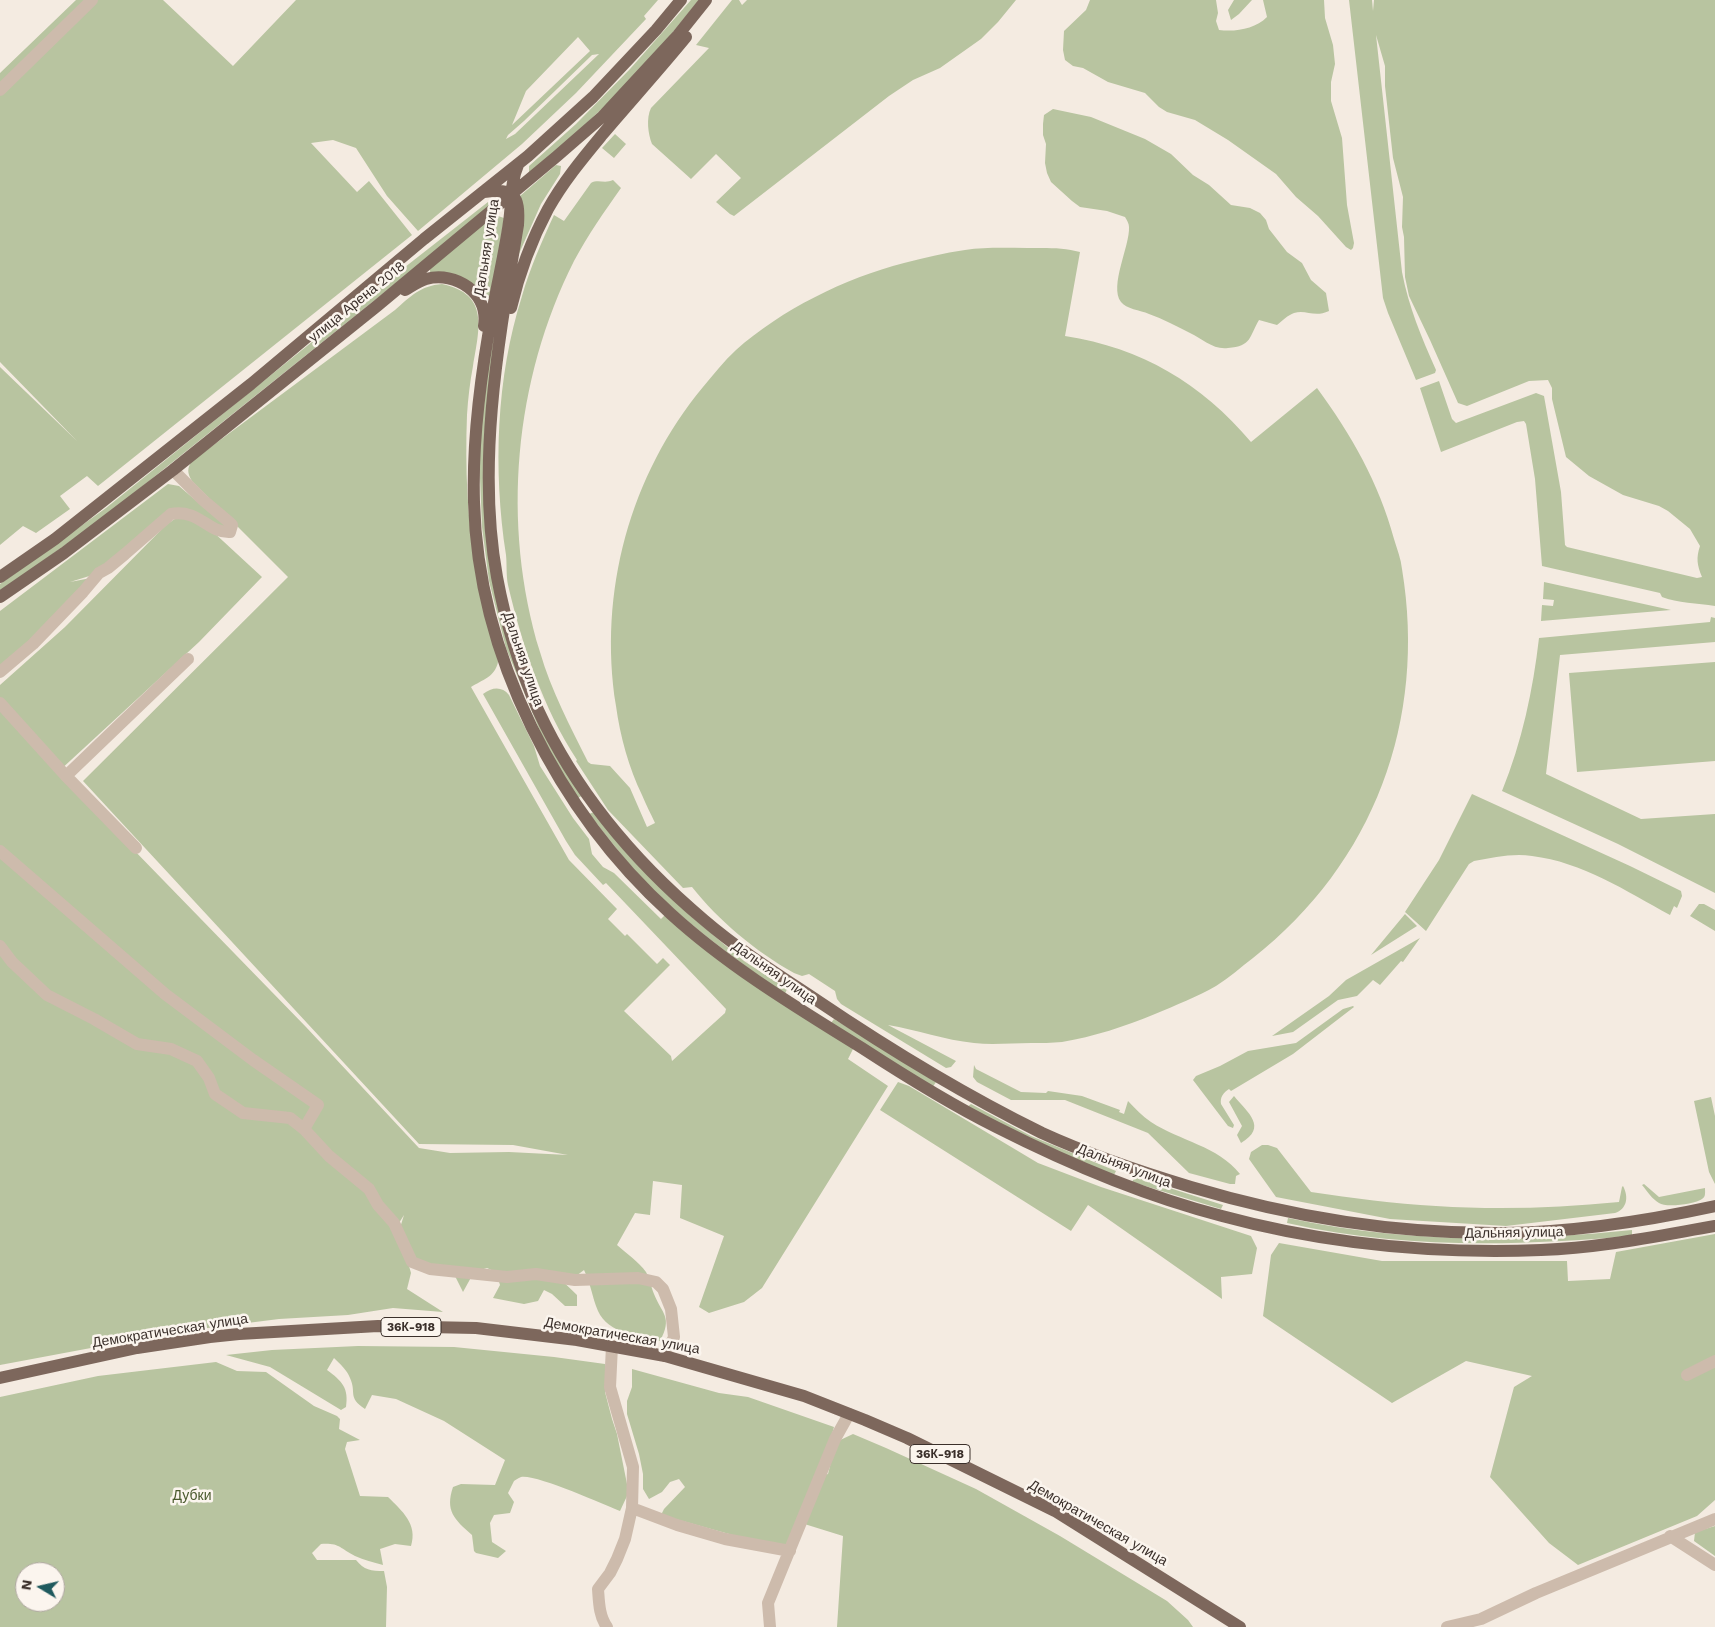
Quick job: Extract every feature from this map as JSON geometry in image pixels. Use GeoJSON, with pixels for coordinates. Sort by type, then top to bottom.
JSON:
{"type":"FeatureCollection","features":[{"type":"Feature","properties":{"kind":"main road","name":"улица Арена 2018"},"geometry":{"type":"LineString","coordinates":[[0,577],[55,539],[251,384],[424,239],[518,165],[593,97],[656,30],[681,0]]}},
{"type":"Feature","properties":{"kind":"main road","name":"улица Арена 2018"},"geometry":{"type":"LineString","coordinates":[[0,598],[64,553],[172,470],[377,306],[511,195],[602,117],[678,35],[706,0]]}},
{"type":"Feature","properties":{"kind":"main road"},"geometry":{"type":"LineString","coordinates":[[495,379],[512,305],[525,263],[548,208],[584,156],[716,0]]}},
{"type":"Feature","properties":{"kind":"main road"},"geometry":{"type":"LineString","coordinates":[[511,195],[514,174],[518,165]]}},
{"type":"Feature","properties":{"kind":"main road"},"geometry":{"type":"LineString","coordinates":[[484,192],[505,190],[511,195]]}},
{"type":"Feature","properties":{"kind":"main road","name":"Дальняя улица"},"geometry":{"type":"LineString","coordinates":[[511,195],[517,202],[518,225],[504,308],[495,379],[489,464],[492,542],[497,577],[509,627],[538,708],[574,777],[601,816],[632,851],[667,887],[705,921],[745,952],[811,996],[956,1086],[1046,1135],[1128,1167],[1213,1194],[1313,1216],[1415,1230],[1452,1232],[1504,1233],[1582,1228],[1643,1220],[1715,1206]]}},
{"type":"Feature","properties":{"kind":"main road","name":"Дальняя улица"},"geometry":{"type":"LineString","coordinates":[[511,195],[510,218],[486,346],[475,430],[474,507],[479,556],[487,600],[507,666],[527,716],[558,777],[611,852],[672,915],[748,976],[947,1100],[995,1127],[1059,1157],[1173,1202],[1250,1223],[1310,1236],[1426,1248],[1542,1250],[1646,1238],[1715,1226]]}},
{"type":"Feature","properties":{"kind":"main road"},"geometry":{"type":"LineString","coordinates":[[377,306],[426,279],[440,278],[461,282],[469,286],[478,296],[483,306],[485,319],[474,397],[475,430]]}},
{"type":"Feature","properties":{"kind":"main road"},"geometry":{"type":"LineString","coordinates":[[579,808],[590,800]]}},
{"type":"Feature","properties":{"kind":"main road"},"geometry":{"type":"LineString","coordinates":[[802,1010],[811,996]]}},
{"type":"Feature","properties":{"kind":"main road"},"geometry":{"type":"LineString","coordinates":[[947,1100],[956,1086]]}},
{"type":"Feature","properties":{"kind":"main road"},"geometry":{"type":"LineString","coordinates":[[1122,1182],[1128,1167]]}},
{"type":"Feature","properties":{"kind":"main road"},"geometry":{"type":"LineString","coordinates":[[1250,1223],[1254,1204]]}},
{"type":"Feature","properties":{"kind":"main road"},"geometry":{"type":"LineString","coordinates":[[1643,1220],[1646,1238]]}},
{"type":"Feature","properties":{"kind":"main road","name":"Демократическая улица"},"geometry":{"type":"LineString","coordinates":[[0,1378],[137,1348],[210,1337],[378,1326],[476,1328],[578,1340],[666,1356],[804,1396],[907,1438],[1054,1511],[1240,1627]]}},
{"type":"Feature","properties":{"kind":"street"},"geometry":{"type":"LineString","coordinates":[[0,90],[92,0]]}},
{"type":"Feature","properties":{"kind":"street"},"geometry":{"type":"LineString","coordinates":[[0,672],[39,637],[99,573],[126,554],[171,514],[191,515],[217,531],[230,532],[232,526],[229,522],[172,470]]}},
{"type":"Feature","properties":{"kind":"street"},"geometry":{"type":"LineString","coordinates":[[66,776],[188,659]]}},
{"type":"Feature","properties":{"kind":"street"},"geometry":{"type":"LineString","coordinates":[[0,703],[66,776],[136,848]]}},
{"type":"Feature","properties":{"kind":"street"},"geometry":{"type":"LineString","coordinates":[[0,851],[165,994],[253,1060],[318,1105],[304,1129]]}},
{"type":"Feature","properties":{"kind":"street"},"geometry":{"type":"LineString","coordinates":[[0,946],[12,962],[47,995],[138,1044],[172,1049],[196,1061],[209,1078],[215,1094],[243,1113],[290,1118],[304,1129],[329,1156],[369,1189],[378,1206],[394,1223],[412,1262],[430,1269],[499,1276],[536,1274],[575,1280],[638,1278],[656,1282],[663,1289],[671,1309],[674,1337],[666,1356]]}},
{"type":"Feature","properties":{"kind":"street"},"geometry":{"type":"LineString","coordinates":[[607,1627],[603,1622],[599,1609],[598,1589],[618,1559],[625,1539],[632,1508],[633,1466],[610,1387],[612,1346]]}},
{"type":"Feature","properties":{"kind":"street"},"geometry":{"type":"LineString","coordinates":[[1687,1375],[1715,1361]]}},
{"type":"Feature","properties":{"kind":"street"},"geometry":{"type":"LineString","coordinates":[[770,1627],[768,1603],[835,1439],[849,1414]]}},
{"type":"Feature","properties":{"kind":"street"},"geometry":{"type":"LineString","coordinates":[[632,1508],[677,1525],[725,1539],[790,1551]]}},
{"type":"Feature","properties":{"kind":"street"},"geometry":{"type":"LineString","coordinates":[[1447,1627],[1481,1619],[1536,1593],[1715,1519]]}},
{"type":"Feature","properties":{"kind":"street"},"geometry":{"type":"LineString","coordinates":[[1670,1536],[1715,1565]]}},
{"type":"Feature","properties":{"kind":"green space"},"geometry":{"type":"Polygon","coordinates":[[[76,0],[163,0],[233,66],[296,0],[658,0],[644,16],[646,19],[576,93],[522,144],[418,231],[387,196],[356,148],[333,140],[311,143],[357,192],[369,181],[412,235],[98,486],[87,476],[60,496],[70,509],[36,533],[23,526],[0,545],[0,367],[77,441],[0,362],[0,73],[76,0]],[[578,37],[526,91],[512,125],[590,51],[578,37]],[[599,54],[592,55],[506,139],[515,134],[599,54]]]}},
{"type":"Feature","properties":{"kind":"green space"},"geometry":{"type":"Polygon","coordinates":[[[691,0],[699,0],[668,38],[609,102],[539,168],[529,172],[529,166],[576,124],[630,69],[691,0]]]}},
{"type":"Feature","properties":{"kind":"green space"},"geometry":{"type":"Polygon","coordinates":[[[732,0],[739,0],[742,5],[747,0],[1016,0],[981,39],[940,68],[913,80],[889,96],[734,216],[716,202],[741,178],[716,154],[691,179],[652,144],[648,121],[651,108],[709,48],[696,45],[732,0]]]}},
{"type":"Feature","properties":{"kind":"green space"},"geometry":{"type":"Polygon","coordinates":[[[1090,0],[1216,0],[1218,13],[1216,21],[1219,30],[1225,31],[1251,27],[1267,17],[1263,0],[1324,0],[1325,18],[1333,45],[1335,64],[1331,82],[1331,101],[1342,138],[1347,205],[1354,243],[1353,248],[1351,250],[1346,247],[1276,174],[1228,140],[1195,120],[1167,112],[1145,93],[1108,82],[1083,68],[1073,66],[1065,60],[1063,50],[1064,31],[1086,10],[1090,0]]]}},
{"type":"Feature","properties":{"kind":"green space"},"geometry":{"type":"Polygon","coordinates":[[[1234,0],[1252,0],[1231,20],[1228,10],[1234,0]]]}},
{"type":"Feature","properties":{"kind":"green space"},"geometry":{"type":"Polygon","coordinates":[[[1349,0],[1372,0],[1373,11],[1374,0],[1715,0],[1715,606],[1674,601],[1662,597],[1660,593],[1542,566],[1535,479],[1524,421],[1517,422],[1441,452],[1420,388],[1439,381],[1452,419],[1456,423],[1536,393],[1544,396],[1561,492],[1565,545],[1697,578],[1702,577],[1698,562],[1700,546],[1690,529],[1659,506],[1623,495],[1589,476],[1566,457],[1552,399],[1552,388],[1548,380],[1529,381],[1467,406],[1458,403],[1409,296],[1405,277],[1402,227],[1403,197],[1393,158],[1385,86],[1385,66],[1376,35],[1402,272],[1416,322],[1436,370],[1435,373],[1416,380],[1383,298],[1349,0]]]}},
{"type":"Feature","properties":{"kind":"green space"},"geometry":{"type":"Polygon","coordinates":[[[1053,109],[1091,117],[1145,139],[1171,154],[1193,175],[1209,185],[1231,205],[1250,208],[1260,213],[1266,220],[1269,229],[1287,252],[1302,263],[1311,280],[1326,293],[1329,311],[1319,314],[1294,313],[1277,325],[1259,320],[1246,343],[1236,347],[1223,348],[1213,346],[1159,318],[1123,304],[1118,295],[1117,286],[1128,235],[1128,223],[1125,217],[1107,211],[1080,207],[1051,182],[1045,163],[1046,144],[1043,135],[1043,124],[1044,115],[1053,109]]]}},
{"type":"Feature","properties":{"kind":"green space"},"geometry":{"type":"Polygon","coordinates":[[[615,134],[626,144],[614,158],[602,148],[615,134]]]}},
{"type":"Feature","properties":{"kind":"green space"},"geometry":{"type":"Polygon","coordinates":[[[556,165],[561,166],[560,174],[541,204],[518,256],[520,196],[556,165]]]}},
{"type":"Feature","properties":{"kind":"green space"},"geometry":{"type":"Polygon","coordinates":[[[613,180],[621,188],[574,261],[554,307],[538,354],[527,403],[520,453],[518,503],[520,554],[528,603],[540,652],[561,708],[588,762],[610,766],[630,788],[647,827],[655,823],[637,785],[626,752],[616,706],[612,663],[612,620],[616,578],[625,537],[639,497],[656,458],[678,421],[727,359],[754,335],[773,322],[815,297],[859,277],[912,261],[980,248],[1067,249],[1080,252],[1065,336],[1120,349],[1168,371],[1212,402],[1251,442],[1317,388],[1363,460],[1388,518],[1399,554],[1408,625],[1406,680],[1398,733],[1382,784],[1360,833],[1331,878],[1295,920],[1253,958],[1221,983],[1194,997],[1133,1023],[1074,1040],[1050,1043],[981,1044],[952,1040],[888,1025],[956,1061],[951,1067],[946,1068],[841,1004],[837,999],[835,991],[809,974],[802,976],[794,973],[765,955],[714,912],[692,887],[683,888],[608,810],[576,761],[554,719],[527,653],[507,581],[498,457],[502,392],[513,327],[536,255],[554,215],[564,221],[591,183],[613,180]]]}},
{"type":"Feature","properties":{"kind":"green space"},"geometry":{"type":"Polygon","coordinates":[[[488,202],[491,204],[491,207],[104,517],[0,592],[0,584],[106,508],[488,202]]]}},
{"type":"Feature","properties":{"kind":"green space"},"geometry":{"type":"Polygon","coordinates":[[[492,217],[504,218],[492,297],[485,299],[430,272],[430,268],[492,217]]]}},
{"type":"Feature","properties":{"kind":"green space"},"geometry":{"type":"Polygon","coordinates":[[[518,219],[484,436],[507,634],[583,795],[578,798],[548,751],[506,648],[489,581],[482,527],[479,454],[485,381],[518,219]]]}},
{"type":"Feature","properties":{"kind":"green space"},"geometry":{"type":"Polygon","coordinates":[[[442,284],[457,289],[468,296],[478,315],[477,339],[467,415],[468,494],[471,535],[477,574],[497,651],[498,662],[491,675],[471,687],[569,860],[617,909],[608,919],[625,936],[627,934],[657,964],[663,958],[670,965],[624,1011],[671,1056],[672,1061],[725,1013],[726,1009],[606,883],[603,885],[575,855],[483,694],[490,690],[497,688],[509,695],[534,746],[540,766],[573,818],[589,839],[592,854],[603,867],[614,873],[661,919],[665,915],[733,968],[854,1047],[848,1059],[888,1086],[762,1288],[744,1302],[709,1313],[699,1307],[724,1236],[680,1218],[682,1185],[653,1181],[650,1215],[635,1213],[617,1245],[646,1272],[665,1316],[666,1326],[660,1341],[625,1333],[609,1325],[598,1311],[584,1270],[576,1276],[553,1272],[577,1295],[577,1306],[565,1306],[552,1294],[544,1290],[538,1301],[524,1304],[493,1298],[500,1285],[496,1272],[487,1268],[474,1272],[463,1292],[451,1268],[425,1268],[410,1253],[399,1231],[404,1215],[399,1223],[382,1206],[405,1252],[411,1273],[407,1289],[443,1312],[393,1308],[348,1315],[279,1319],[160,1334],[0,1365],[0,685],[65,627],[166,525],[182,514],[171,514],[143,532],[99,573],[70,582],[96,577],[83,592],[0,670],[0,611],[168,484],[179,486],[200,504],[218,512],[227,527],[217,531],[198,518],[184,515],[210,529],[262,577],[199,642],[58,772],[306,1027],[419,1148],[450,1153],[509,1152],[568,1155],[513,1145],[419,1144],[83,781],[288,577],[192,481],[188,471],[192,461],[406,300],[422,289],[442,284]]]}},
{"type":"Feature","properties":{"kind":"green space"},"geometry":{"type":"Polygon","coordinates":[[[1544,582],[1671,610],[1541,621],[1542,605],[1553,606],[1554,600],[1543,599],[1544,582]]]}},
{"type":"Feature","properties":{"kind":"green space"},"geometry":{"type":"Polygon","coordinates":[[[1711,617],[1715,618],[1715,642],[1560,655],[1546,774],[1641,819],[1715,814],[1715,893],[1618,844],[1502,791],[1526,716],[1539,638],[1710,622],[1711,617]]]}},
{"type":"Feature","properties":{"kind":"green space"},"geometry":{"type":"Polygon","coordinates":[[[1715,662],[1715,761],[1577,772],[1569,673],[1715,662]]]}},
{"type":"Feature","properties":{"kind":"green space"},"geometry":{"type":"Polygon","coordinates":[[[1472,794],[1681,891],[1682,896],[1677,908],[1674,906],[1670,915],[1620,887],[1568,864],[1532,856],[1510,855],[1474,861],[1469,864],[1426,931],[1405,912],[1439,860],[1472,794]]]}},
{"type":"Feature","properties":{"kind":"green space"},"geometry":{"type":"Polygon","coordinates":[[[594,812],[687,913],[744,961],[787,989],[785,994],[738,961],[678,913],[625,859],[589,814],[594,812]]]}},
{"type":"Feature","properties":{"kind":"green space"},"geometry":{"type":"Polygon","coordinates":[[[1699,904],[1704,904],[1715,910],[1715,931],[1690,916],[1699,904]]]}},
{"type":"Feature","properties":{"kind":"green space"},"geometry":{"type":"Polygon","coordinates":[[[1405,914],[1417,926],[1371,955],[1405,914]]]}},
{"type":"Feature","properties":{"kind":"green space"},"geometry":{"type":"Polygon","coordinates":[[[1420,938],[1403,962],[1401,961],[1380,985],[1373,980],[1357,996],[1338,1000],[1293,1032],[1272,1036],[1329,996],[1346,980],[1420,938]]]}},
{"type":"Feature","properties":{"kind":"green space"},"geometry":{"type":"Polygon","coordinates":[[[1353,1006],[1293,1054],[1231,1091],[1229,1089],[1225,1092],[1221,1104],[1234,1125],[1233,1128],[1228,1126],[1193,1080],[1196,1076],[1248,1051],[1296,1043],[1343,1009],[1353,1006]]]}},
{"type":"Feature","properties":{"kind":"green space"},"geometry":{"type":"Polygon","coordinates":[[[834,1019],[936,1082],[932,1088],[831,1023],[834,1019]]]}},
{"type":"Feature","properties":{"kind":"green space"},"geometry":{"type":"Polygon","coordinates":[[[974,1065],[976,1069],[1021,1092],[1046,1093],[1048,1091],[1082,1096],[1120,1110],[1119,1112],[1124,1114],[1128,1101],[1151,1122],[1162,1129],[1210,1150],[1240,1174],[1236,1176],[1235,1184],[1230,1184],[1189,1173],[1148,1133],[1065,1100],[1011,1100],[977,1082],[973,1077],[974,1065]]]}},
{"type":"Feature","properties":{"kind":"green space"},"geometry":{"type":"Polygon","coordinates":[[[898,1082],[909,1086],[1038,1163],[1101,1187],[1251,1236],[1257,1248],[1252,1274],[1221,1277],[1222,1299],[1088,1205],[1071,1231],[880,1110],[898,1082]]]}},
{"type":"Feature","properties":{"kind":"green space"},"geometry":{"type":"Polygon","coordinates":[[[1234,1096],[1253,1120],[1254,1126],[1249,1137],[1241,1143],[1237,1135],[1242,1126],[1229,1102],[1234,1096]]]}},
{"type":"Feature","properties":{"kind":"green space"},"geometry":{"type":"Polygon","coordinates":[[[1711,1097],[1715,1116],[1715,1184],[1709,1172],[1694,1101],[1711,1097]]]}},
{"type":"Feature","properties":{"kind":"green space"},"geometry":{"type":"Polygon","coordinates":[[[971,1104],[1031,1136],[1116,1171],[1114,1175],[1072,1159],[967,1107],[971,1104]]]}},
{"type":"Feature","properties":{"kind":"green space"},"geometry":{"type":"Polygon","coordinates":[[[1262,1145],[1277,1148],[1311,1192],[1420,1205],[1528,1208],[1619,1202],[1623,1186],[1626,1202],[1622,1209],[1615,1213],[1506,1226],[1390,1219],[1276,1197],[1249,1159],[1251,1152],[1262,1145]]]}},
{"type":"Feature","properties":{"kind":"green space"},"geometry":{"type":"Polygon","coordinates":[[[1135,1177],[1223,1205],[1221,1209],[1132,1182],[1135,1177]]]}},
{"type":"Feature","properties":{"kind":"green space"},"geometry":{"type":"Polygon","coordinates":[[[1644,1184],[1659,1197],[1705,1188],[1705,1194],[1698,1201],[1680,1205],[1663,1204],[1652,1197],[1642,1185],[1644,1184]]]}},
{"type":"Feature","properties":{"kind":"green space"},"geometry":{"type":"Polygon","coordinates":[[[1288,1218],[1374,1232],[1417,1236],[1460,1238],[1545,1237],[1632,1230],[1632,1236],[1502,1243],[1416,1241],[1330,1231],[1287,1223],[1288,1218]]]}},
{"type":"Feature","properties":{"kind":"green space"},"geometry":{"type":"Polygon","coordinates":[[[1715,1234],[1715,1500],[1697,1516],[1578,1565],[1549,1543],[1490,1477],[1514,1387],[1532,1376],[1466,1361],[1392,1403],[1263,1316],[1271,1255],[1279,1243],[1382,1261],[1567,1261],[1568,1281],[1610,1279],[1616,1252],[1715,1234]]]}},
{"type":"Feature","properties":{"kind":"green space"},"geometry":{"type":"Polygon","coordinates":[[[358,1346],[454,1347],[605,1364],[605,1392],[617,1434],[627,1484],[627,1496],[620,1511],[540,1480],[521,1477],[514,1481],[508,1493],[514,1502],[510,1513],[494,1515],[490,1523],[492,1542],[506,1551],[498,1558],[476,1553],[474,1551],[472,1535],[460,1524],[451,1509],[450,1502],[453,1487],[461,1484],[495,1485],[505,1460],[444,1421],[396,1399],[372,1395],[365,1409],[354,1398],[352,1383],[347,1372],[334,1358],[327,1370],[337,1378],[345,1390],[346,1407],[341,1410],[270,1367],[226,1355],[272,1350],[358,1346]]]}},
{"type":"Feature","properties":{"kind":"green space","name":"Дубки"},"geometry":{"type":"Polygon","coordinates":[[[216,1362],[237,1371],[266,1372],[314,1406],[340,1419],[339,1429],[360,1440],[347,1442],[345,1449],[360,1496],[388,1497],[407,1518],[413,1538],[411,1546],[395,1544],[380,1549],[383,1565],[358,1557],[332,1544],[321,1544],[312,1553],[317,1560],[356,1560],[368,1569],[384,1571],[387,1587],[386,1627],[0,1627],[0,1397],[98,1376],[216,1362]]]}},
{"type":"Feature","properties":{"kind":"green space"},"geometry":{"type":"Polygon","coordinates":[[[632,1369],[719,1393],[748,1397],[834,1427],[821,1476],[828,1474],[836,1442],[853,1434],[976,1489],[1060,1536],[1167,1601],[1193,1627],[837,1627],[843,1536],[798,1522],[788,1547],[772,1546],[661,1515],[664,1509],[685,1487],[679,1479],[670,1482],[662,1492],[649,1499],[643,1489],[643,1474],[639,1454],[627,1414],[627,1401],[632,1387],[632,1369]]]}},
{"type":"Feature","properties":{"kind":"green space"},"geometry":{"type":"Polygon","coordinates":[[[1715,1526],[1715,1556],[1694,1541],[1695,1532],[1715,1526]]]}}]}
